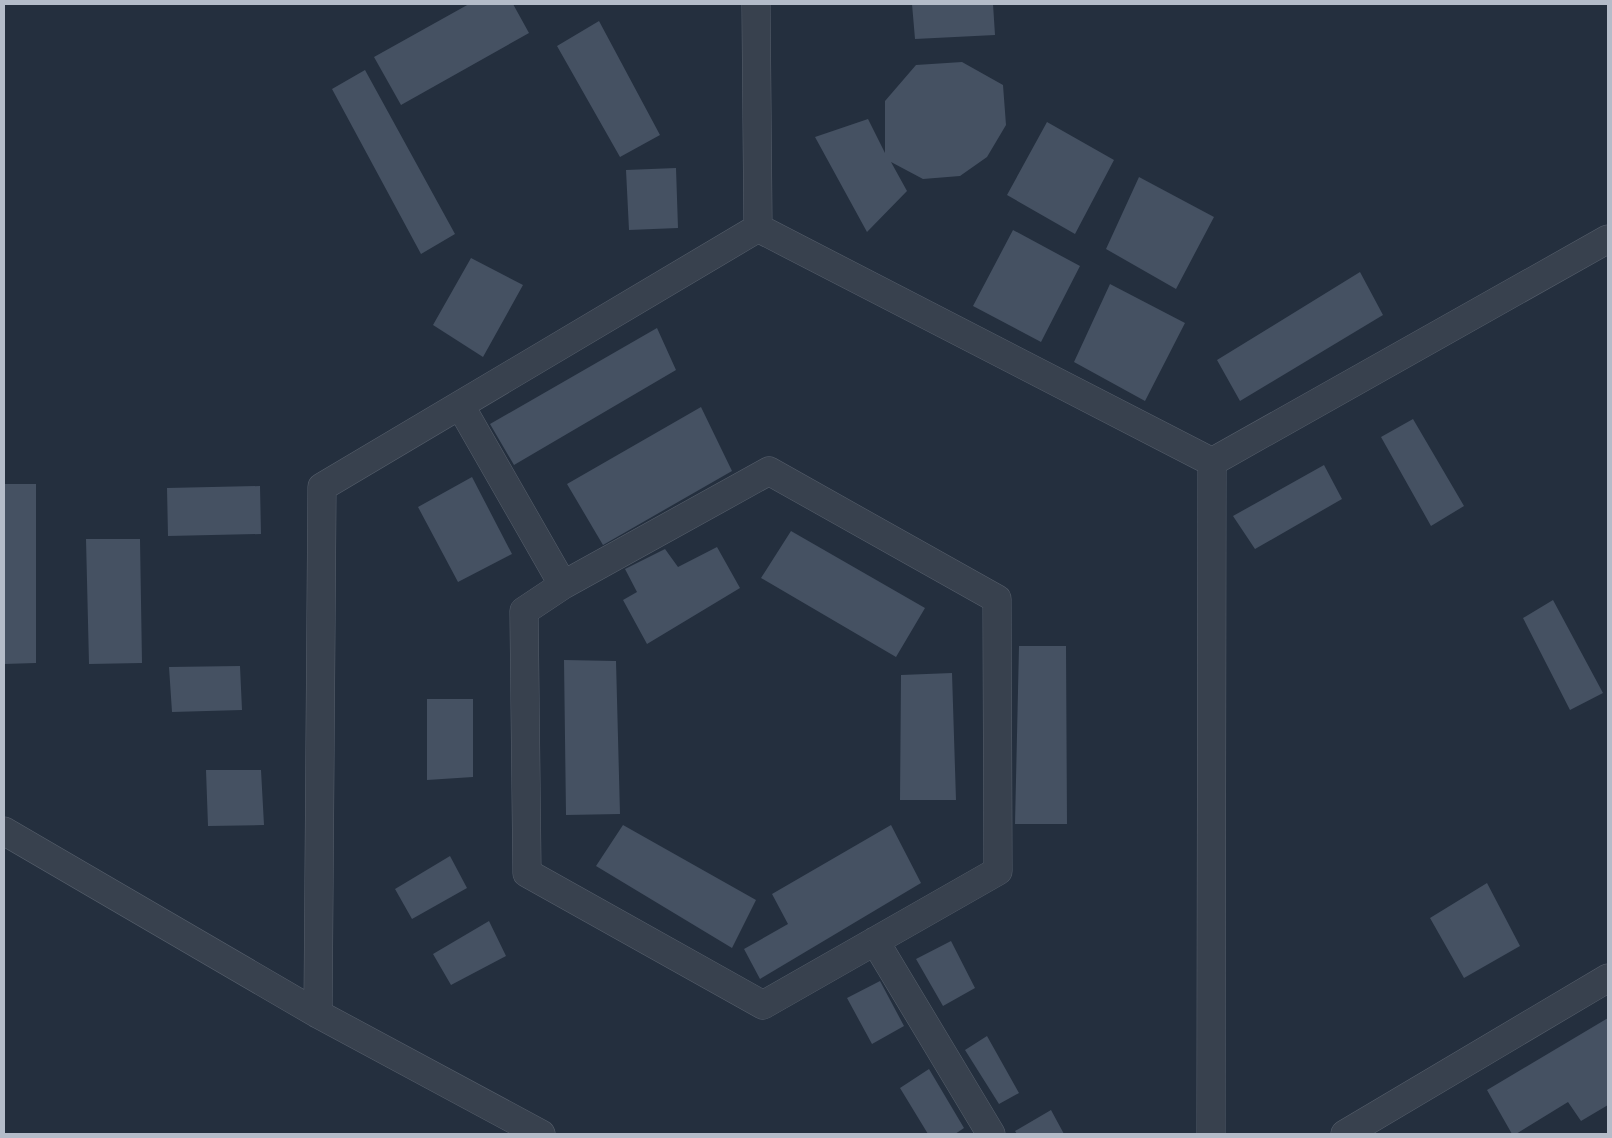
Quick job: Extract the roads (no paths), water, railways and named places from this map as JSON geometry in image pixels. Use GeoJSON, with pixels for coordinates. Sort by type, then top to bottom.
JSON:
{"type":"FeatureCollection","features":[{"type":"Feature","properties":{"kind":"street"},"geometry":{"type":"LineString","coordinates":[[756,4],[758,228]]}},
{"type":"Feature","properties":{"kind":"street"},"geometry":{"type":"LineString","coordinates":[[318,1014],[322,487],[758,228]]}},
{"type":"Feature","properties":{"kind":"street"},"geometry":{"type":"LineString","coordinates":[[758,228],[1212,462]]}},
{"type":"Feature","properties":{"kind":"street"},"geometry":{"type":"LineString","coordinates":[[1212,462],[1608,239]]}},
{"type":"Feature","properties":{"kind":"street"},"geometry":{"type":"LineString","coordinates":[[460,405],[563,585]]}},
{"type":"Feature","properties":{"kind":"street"},"geometry":{"type":"LineString","coordinates":[[1211,1134],[1212,462]]}},
{"type":"Feature","properties":{"kind":"street"},"geometry":{"type":"LineString","coordinates":[[769,470],[997,599],[998,871],[876,941],[763,1005],[527,873],[524,611],[563,585],[769,470]]}},
{"type":"Feature","properties":{"kind":"street"},"geometry":{"type":"LineString","coordinates":[[4,831],[318,1014],[541,1134]]}},
{"type":"Feature","properties":{"kind":"street"},"geometry":{"type":"LineString","coordinates":[[876,941],[991,1134]]}},
{"type":"Feature","properties":{"kind":"street"},"geometry":{"type":"LineString","coordinates":[[1345,1134],[1608,978]]}}]}
